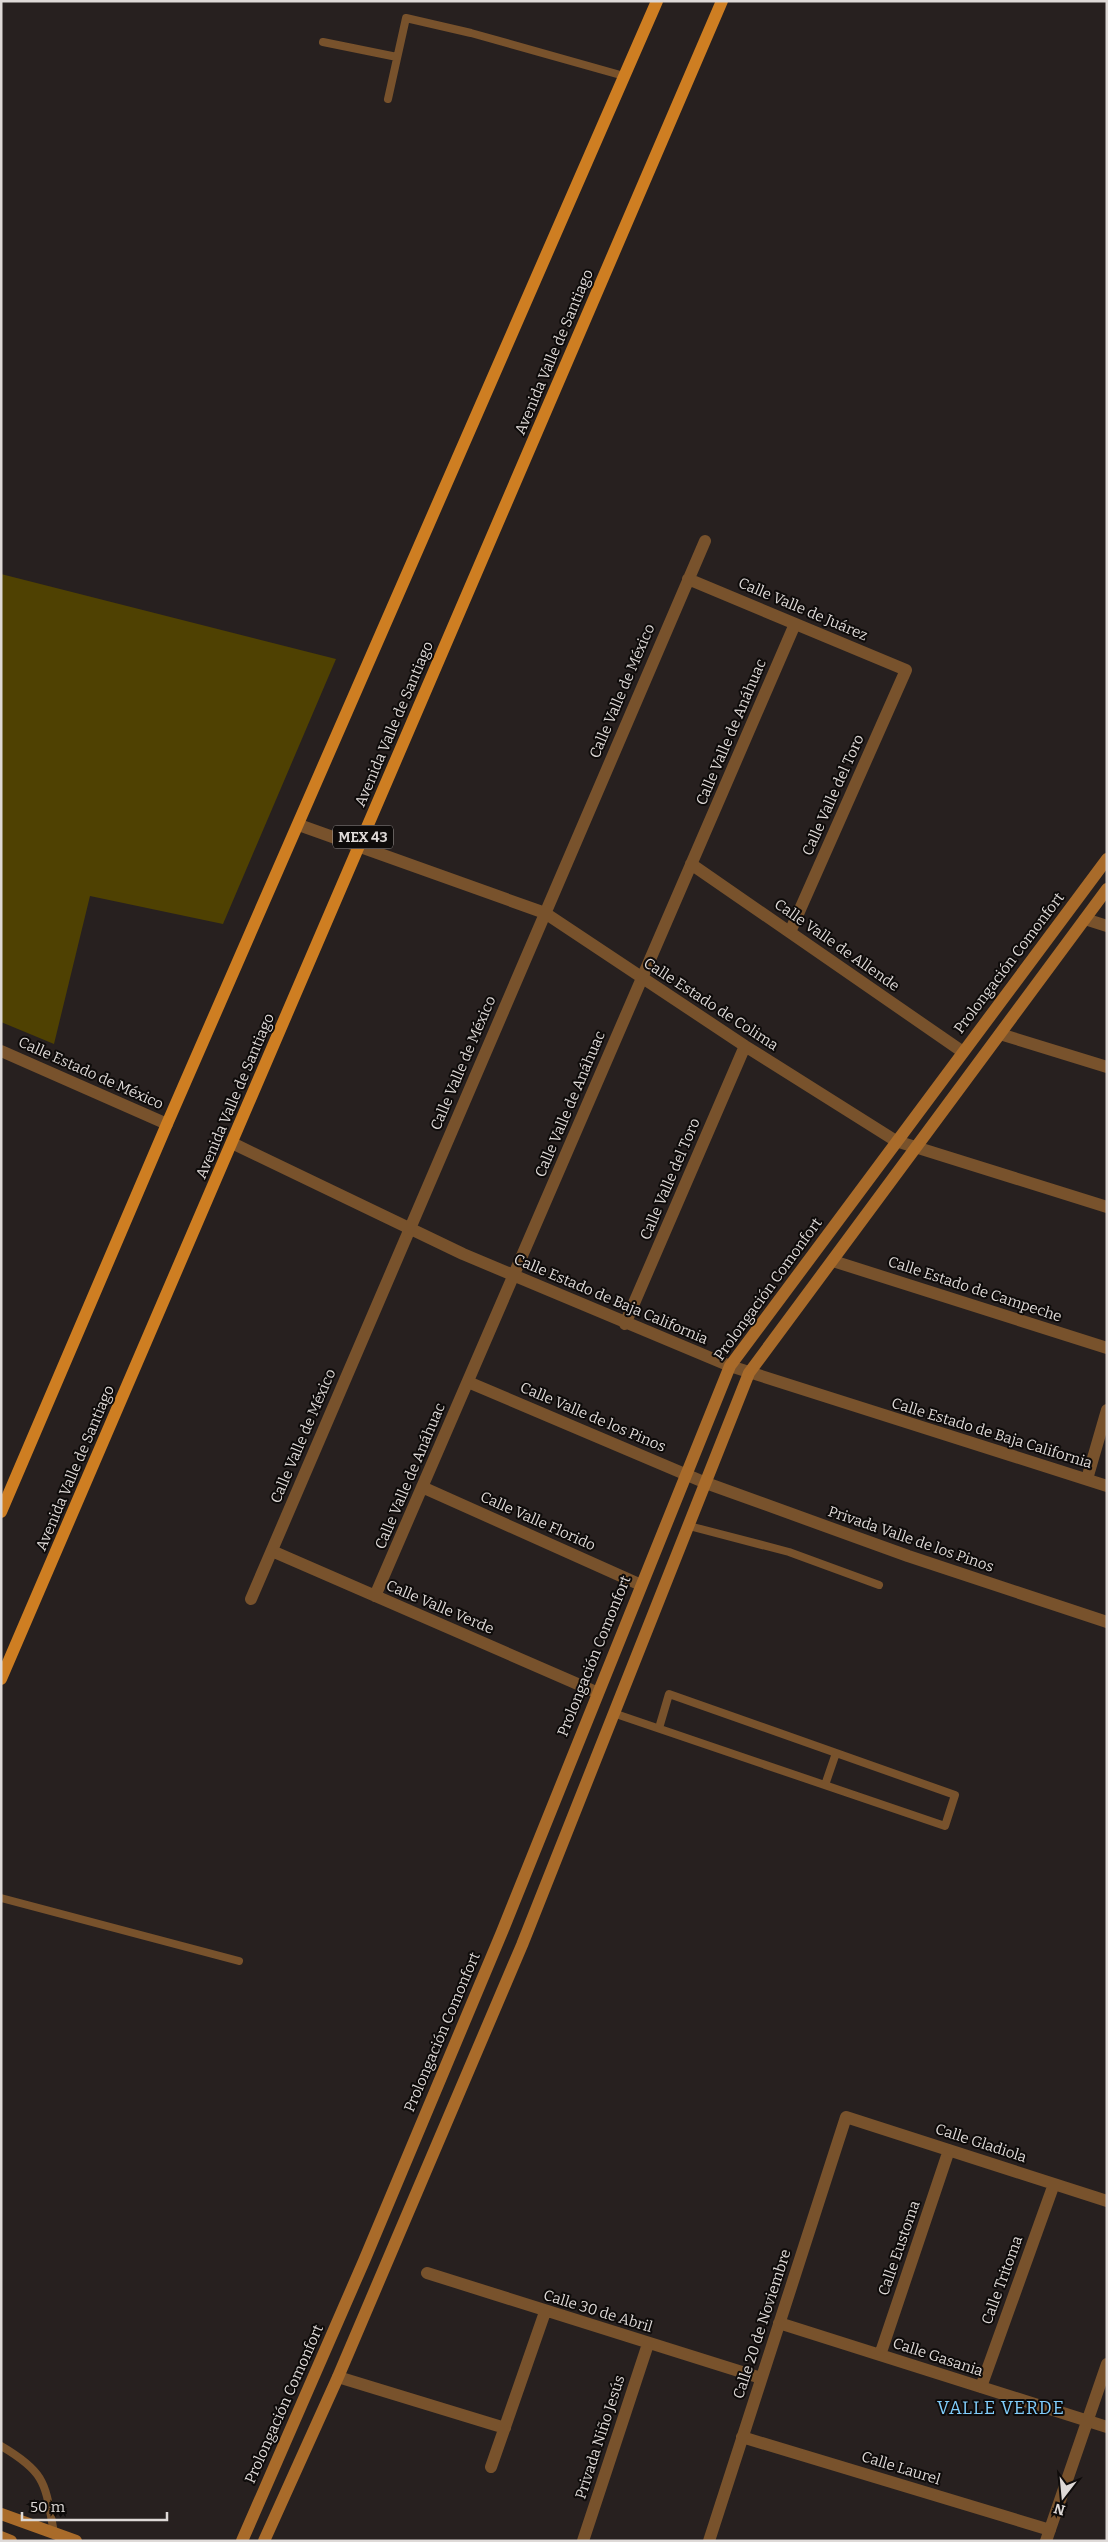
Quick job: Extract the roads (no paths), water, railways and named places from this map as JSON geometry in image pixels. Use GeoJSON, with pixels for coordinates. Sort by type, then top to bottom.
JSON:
{"type":"FeatureCollection","features":[{"type":"Feature","properties":{"kind":"main road","name":"Avenida Valle de Santiago"},"geometry":{"type":"LineString","coordinates":[[1,1679],[722,1]]}},
{"type":"Feature","properties":{"kind":"main road"},"geometry":{"type":"LineString","coordinates":[[1,1512],[167,1124],[299,825],[656,2]]}},
{"type":"Feature","properties":{"kind":"street","name":"Calle Valle de México"},"geometry":{"type":"LineString","coordinates":[[251,1599],[705,541]]}},
{"type":"Feature","properties":{"kind":"street","name":"Calle Valle de Juárez"},"geometry":{"type":"LineString","coordinates":[[688,579],[906,670]]}},
{"type":"Feature","properties":{"kind":"street","name":"Calle Valle de Anáhuac"},"geometry":{"type":"LineString","coordinates":[[375,1596],[795,624]]}},
{"type":"Feature","properties":{"kind":"street","name":"Calle Valle del Toro"},"geometry":{"type":"LineString","coordinates":[[790,932],[906,670]]}},
{"type":"Feature","properties":{"kind":"street","name":"Calle Estado de Colima"},"geometry":{"type":"LineString","coordinates":[[299,825],[545,913],[745,1046],[896,1141],[1107,1207]]}},
{"type":"Feature","properties":{"kind":"street","name":"Prolongación Comonfort"},"geometry":{"type":"LineString","coordinates":[[242,2541],[364,2261],[490,1960],[596,1692],[730,1366],[1107,859]]}},
{"type":"Feature","properties":{"kind":"street","name":"Calle Valle de Allende"},"geometry":{"type":"LineString","coordinates":[[692,864],[963,1052]]}},
{"type":"Feature","properties":{"kind":"street"},"geometry":{"type":"LineString","coordinates":[[264,2541],[338,2377],[522,1945],[616,1714],[749,1373],[1107,889]]}},
{"type":"Feature","properties":{"kind":"street"},"geometry":{"type":"LineString","coordinates":[[1085,919],[1107,926]]}},
{"type":"Feature","properties":{"kind":"street"},"geometry":{"type":"LineString","coordinates":[[1000,1034],[1107,1067]]}},
{"type":"Feature","properties":{"kind":"street","name":"Calle Valle del Toro"},"geometry":{"type":"LineString","coordinates":[[625,1324],[745,1046]]}},
{"type":"Feature","properties":{"kind":"street","name":"Calle Estado de México"},"geometry":{"type":"LineString","coordinates":[[1,1051],[167,1124]]}},
{"type":"Feature","properties":{"kind":"street","name":"Calle Estado de Baja California"},"geometry":{"type":"LineString","coordinates":[[232,1143],[410,1229],[513,1276],[730,1366],[1107,1486]]}},
{"type":"Feature","properties":{"kind":"street","name":"Calle Estado de Campeche"},"geometry":{"type":"LineString","coordinates":[[833,1261],[1107,1348]]}},
{"type":"Feature","properties":{"kind":"street","name":"Calle Valle de los Pinos"},"geometry":{"type":"LineString","coordinates":[[468,1382],[706,1483]]}},
{"type":"Feature","properties":{"kind":"street"},"geometry":{"type":"LineString","coordinates":[[1087,1480],[1107,1410]]}},
{"type":"Feature","properties":{"kind":"street","name":"Privada Valle de los Pinos"},"geometry":{"type":"LineString","coordinates":[[706,1483],[908,1556],[1107,1622]]}},
{"type":"Feature","properties":{"kind":"street","name":"Calle Valle Florido"},"geometry":{"type":"LineString","coordinates":[[422,1487],[640,1585]]}},
{"type":"Feature","properties":{"kind":"street","name":"Calle Valle Verde"},"geometry":{"type":"LineString","coordinates":[[272,1551],[596,1692]]}},
{"type":"Feature","properties":{"kind":"street","name":"Calle Gladiola"},"geometry":{"type":"LineString","coordinates":[[846,2117],[1107,2201]]}},
{"type":"Feature","properties":{"kind":"street","name":"Calle 20 de Noviembre"},"geometry":{"type":"LineString","coordinates":[[708,2541],[846,2117]]}},
{"type":"Feature","properties":{"kind":"street","name":"Calle Eustoma"},"geometry":{"type":"LineString","coordinates":[[880,2355],[949,2150]]}},
{"type":"Feature","properties":{"kind":"street","name":"Calle Tritoma"},"geometry":{"type":"LineString","coordinates":[[981,2387],[1054,2184]]}},
{"type":"Feature","properties":{"kind":"street","name":"Calle 30 de Abril"},"geometry":{"type":"LineString","coordinates":[[426,2273],[544,2312],[761,2378]]}},
{"type":"Feature","properties":{"kind":"street"},"geometry":{"type":"LineString","coordinates":[[491,2467],[544,2312]]}},
{"type":"Feature","properties":{"kind":"street","name":"Calle Gasania"},"geometry":{"type":"LineString","coordinates":[[779,2323],[1107,2427]]}},
{"type":"Feature","properties":{"kind":"street","name":"Privada Niño Jesús"},"geometry":{"type":"LineString","coordinates":[[583,2541],[648,2344]]}},
{"type":"Feature","properties":{"kind":"street"},"geometry":{"type":"LineString","coordinates":[[1048,2536],[1107,2364]]}},
{"type":"Feature","properties":{"kind":"street"},"geometry":{"type":"LineString","coordinates":[[338,2377],[504,2428]]}},
{"type":"Feature","properties":{"kind":"street","name":"Calle Laurel"},"geometry":{"type":"LineString","coordinates":[[742,2437],[1048,2536]]}},
{"type":"Feature","properties":{"kind":"street"},"geometry":{"type":"LineString","coordinates":[[1,2514],[76,2541]]}},
{"type":"Feature","properties":{"kind":"street"},"geometry":{"type":"LineString","coordinates":[[1,2537],[10,2541]]}},
{"type":"Feature","properties":{"kind":"lane"},"geometry":{"type":"LineString","coordinates":[[388,99],[406,18],[471,32],[624,76]]}},
{"type":"Feature","properties":{"kind":"lane"},"geometry":{"type":"LineString","coordinates":[[323,42],[397,57]]}},
{"type":"Feature","properties":{"kind":"lane"},"geometry":{"type":"LineString","coordinates":[[689,1526],[789,1552],[879,1585]]}},
{"type":"Feature","properties":{"kind":"lane"},"geometry":{"type":"LineString","coordinates":[[616,1714],[945,1826],[955,1795],[669,1694],[659,1728]]}},
{"type":"Feature","properties":{"kind":"lane"},"geometry":{"type":"LineString","coordinates":[[825,1785],[836,1753]]}},
{"type":"Feature","properties":{"kind":"lane"},"geometry":{"type":"LineString","coordinates":[[1,1898],[239,1961]]}},
{"type":"Feature","properties":{"kind":"lane"},"geometry":{"type":"LineString","coordinates":[[1,2446],[32,2468],[45,2484],[54,2533]]}},
{"type":"Feature","properties":{"kind":"district","name":"VALLE VERDE"},"geometry":{"type":"Point","coordinates":[1001,2408]}}]}
